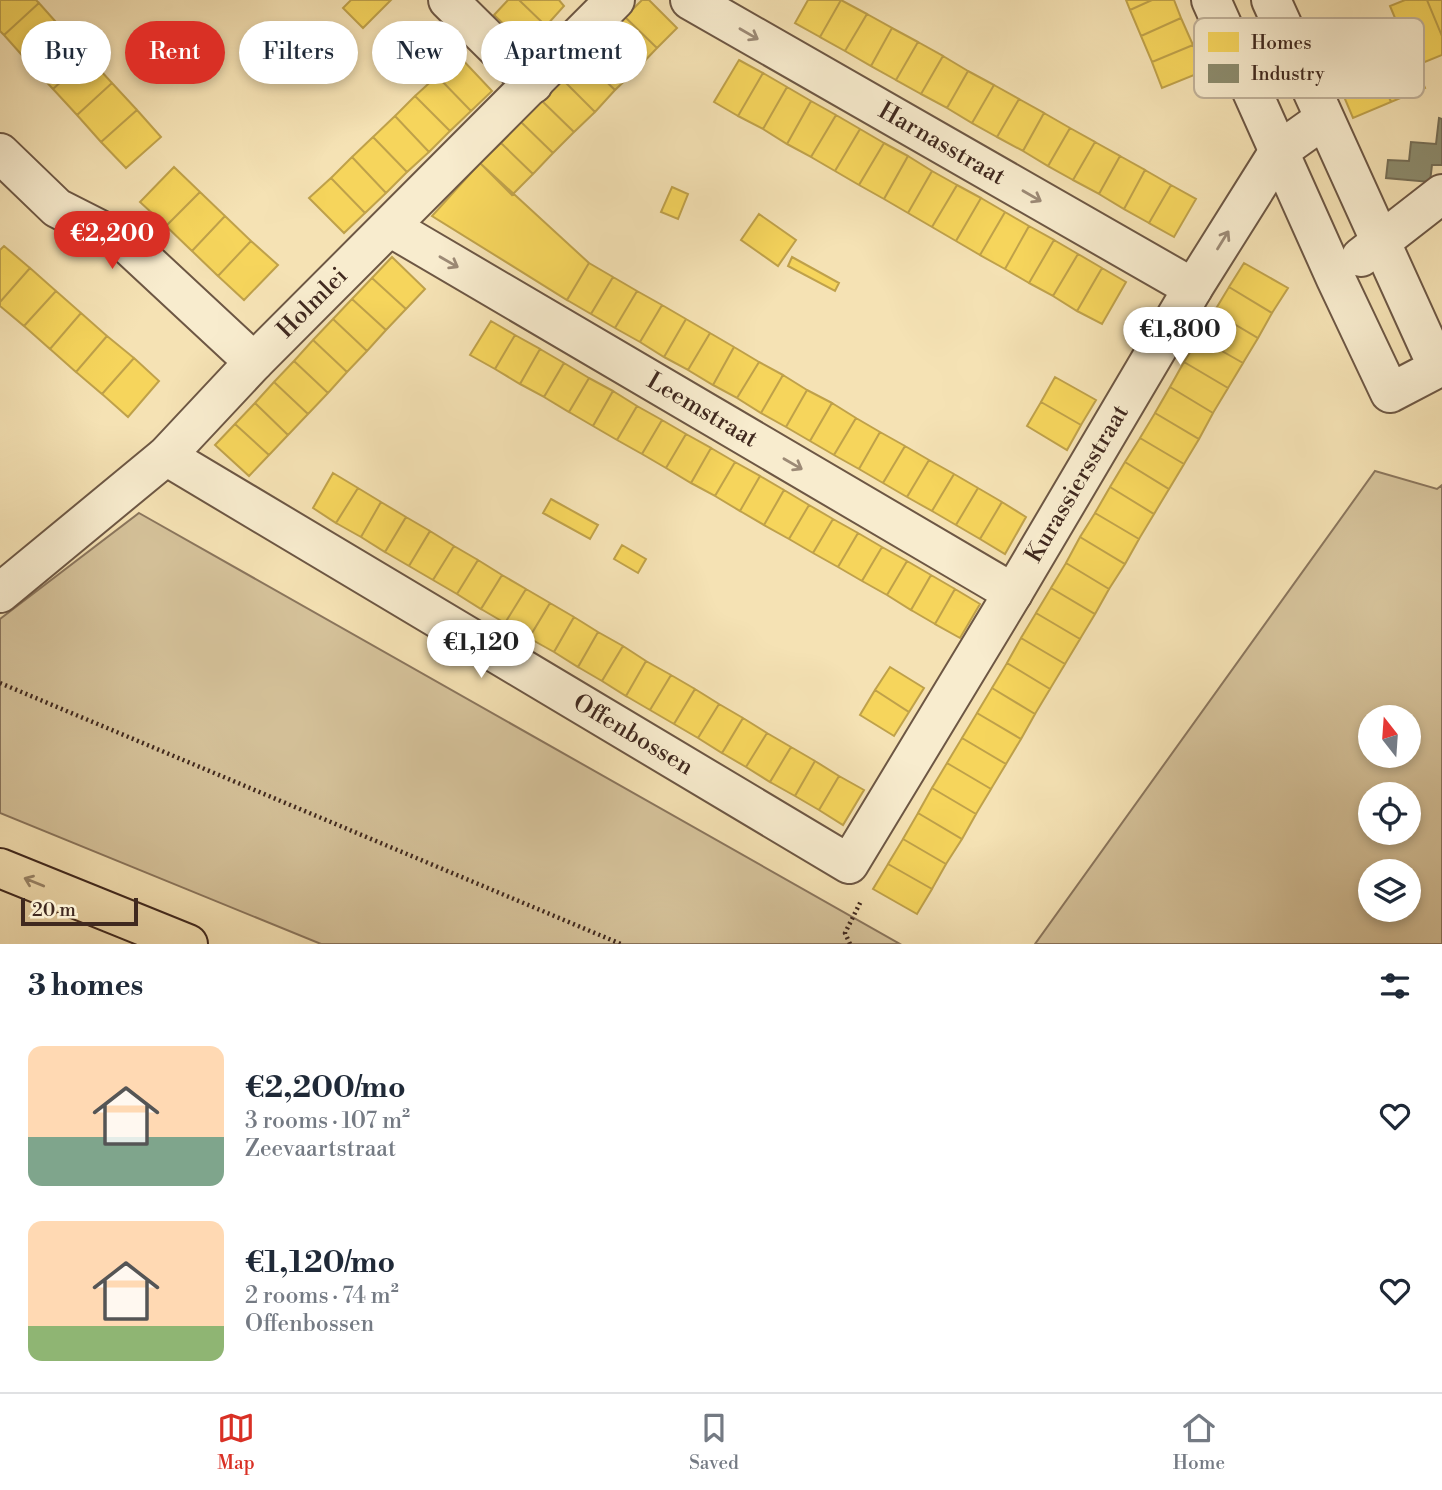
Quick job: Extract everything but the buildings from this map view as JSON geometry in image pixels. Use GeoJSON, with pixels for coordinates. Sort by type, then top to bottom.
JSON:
{"type":"FeatureCollection","features":[{"type":"Feature","properties":{"kind":"main road"},"geometry":{"type":"LineString","coordinates":[[0,868],[188,944]]}},
{"type":"Feature","properties":{"kind":"street"},"geometry":{"type":"LineString","coordinates":[[447,0],[481,33]]}},
{"type":"Feature","properties":{"kind":"street","name":"Holmlei"},"geometry":{"type":"LineString","coordinates":[[594,21],[615,0]]}},
{"type":"Feature","properties":{"kind":"street","name":"Harnasstraat"},"geometry":{"type":"LineString","coordinates":[[690,0],[1193,288]]}},
{"type":"Feature","properties":{"kind":"street"},"geometry":{"type":"LineString","coordinates":[[1212,0],[1220,18]]}},
{"type":"Feature","properties":{"kind":"street"},"geometry":{"type":"LineString","coordinates":[[1271,0],[1279,18]]}},
{"type":"Feature","properties":{"kind":"street","name":"Holmlei"},"geometry":{"type":"LineString","coordinates":[[0,593],[166,456],[254,362],[533,84]]}},
{"type":"Feature","properties":{"kind":"street"},"geometry":{"type":"LineString","coordinates":[[1255,98],[1390,393],[1438,368],[1315,98]]}},
{"type":"Feature","properties":{"kind":"street","name":"Kurassiersstraat"},"geometry":{"type":"LineString","coordinates":[[849,864],[1193,288],[1279,151],[1324,119]]}},
{"type":"Feature","properties":{"kind":"street"},"geometry":{"type":"LineString","coordinates":[[0,153],[57,208],[126,243],[254,362]]}},
{"type":"Feature","properties":{"kind":"street"},"geometry":{"type":"LineString","coordinates":[[1336,279],[1442,194]]}},
{"type":"Feature","properties":{"kind":"street","name":"Leemstraat"},"geometry":{"type":"LineString","coordinates":[[390,228],[1013,593]]}},
{"type":"Feature","properties":{"kind":"street","name":"Offenbossen"},"geometry":{"type":"LineString","coordinates":[[166,456],[849,864]]}},
{"type":"Feature","properties":{"kind":"path"},"geometry":{"type":"LineString","coordinates":[[0,683],[621,944]]}},
{"type":"Feature","properties":{"kind":"shaded area"},"geometry":{"type":"Polygon","coordinates":[[[1375,471],[1437,489],[1442,485],[1442,944],[1035,944],[1375,471]]]}},
{"type":"Feature","properties":{"kind":"shaded area"},"geometry":{"type":"Polygon","coordinates":[[[139,513],[900,944],[321,944],[0,813],[0,619],[139,513]]]}}]}
